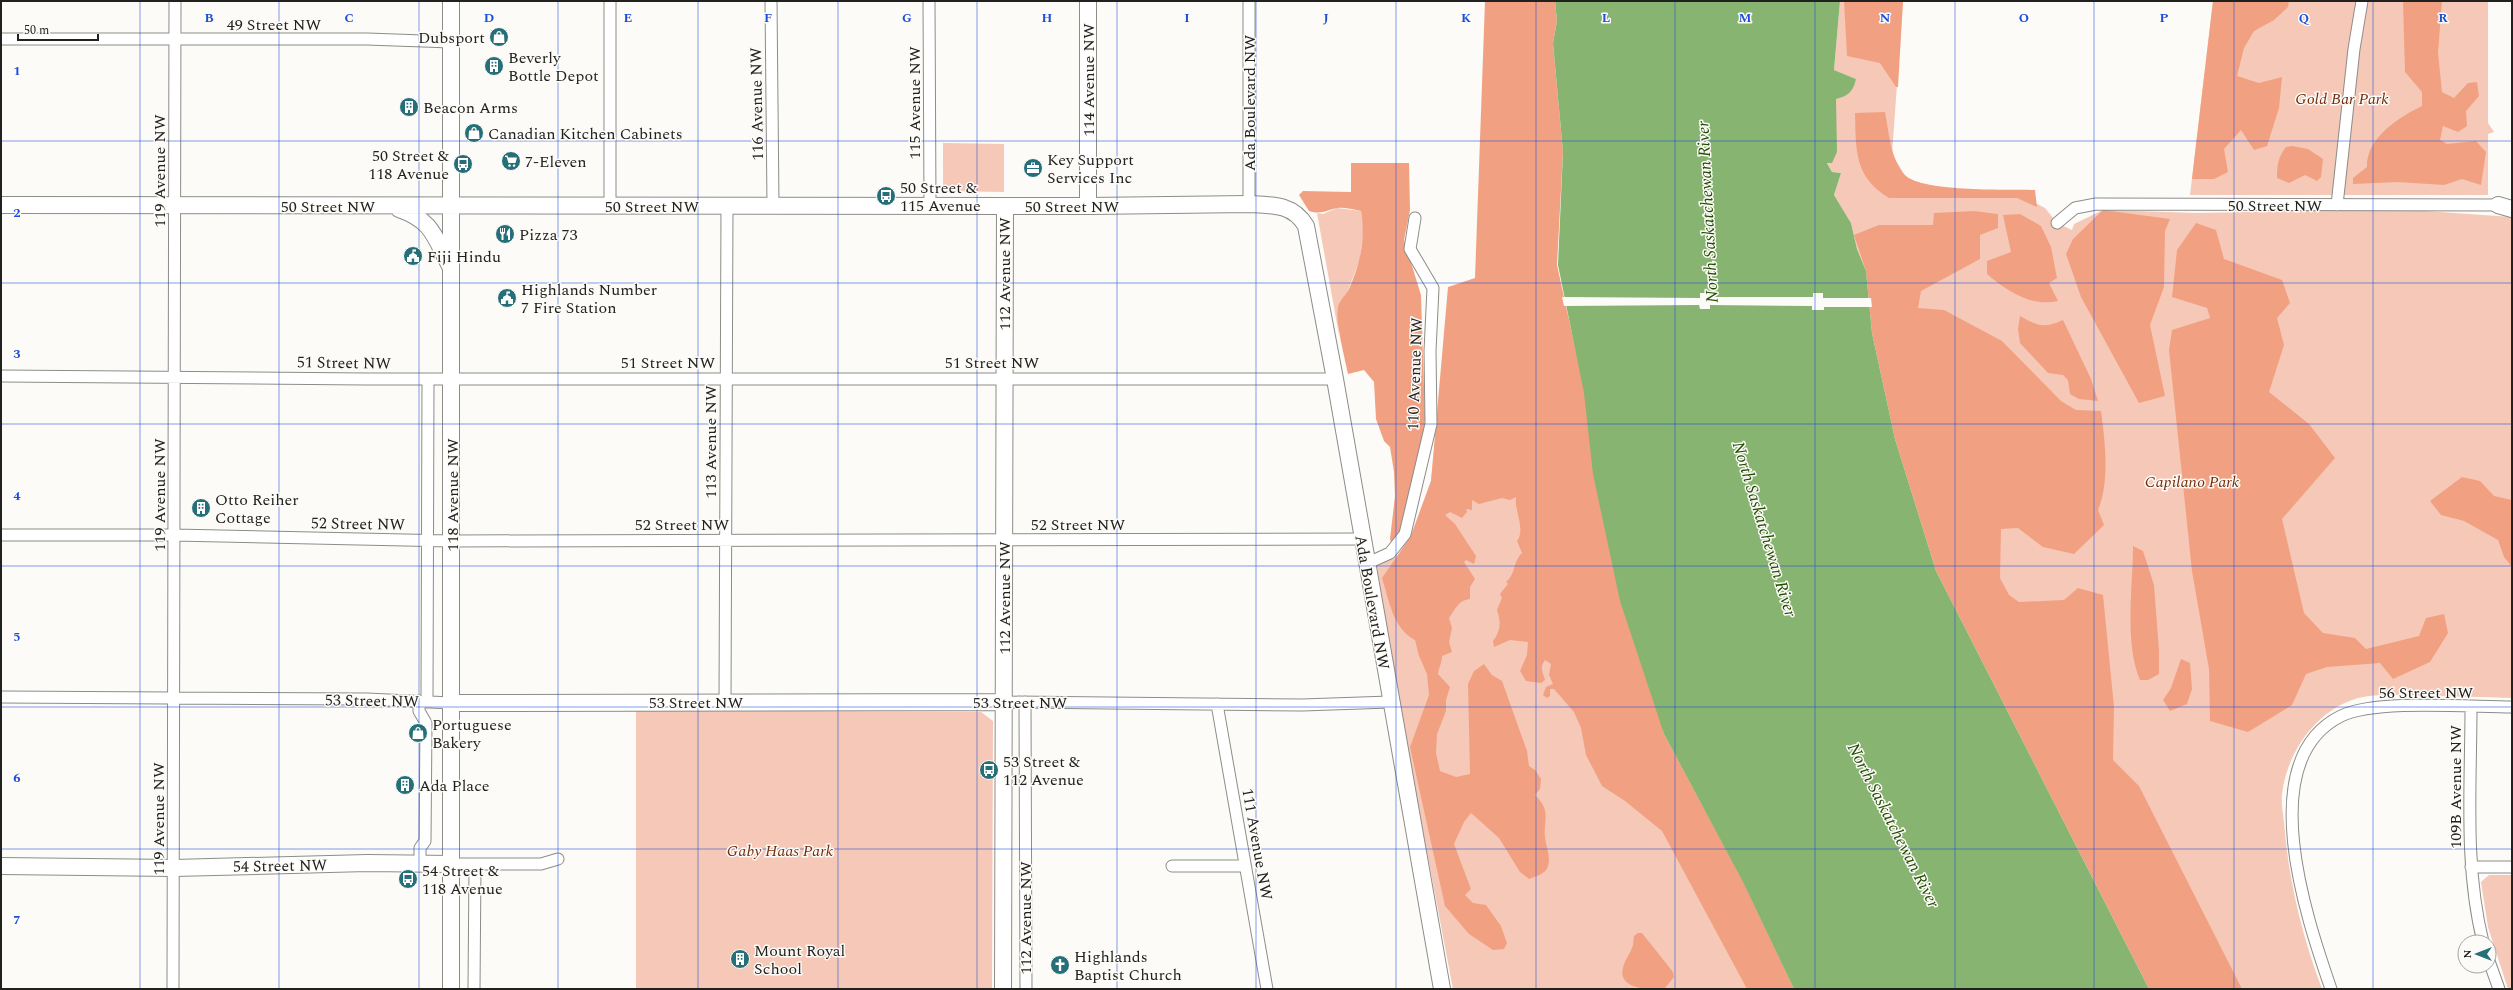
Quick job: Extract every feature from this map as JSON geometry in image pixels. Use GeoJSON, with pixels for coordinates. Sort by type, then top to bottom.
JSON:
{"type":"FeatureCollection","features":[{"type":"Feature","properties":{"kind":"main road","name":"118 Avenue NW"},"geometry":{"type":"LineString","coordinates":[[450,1],[452,268],[451,989]]}},
{"type":"Feature","properties":{"kind":"main road","name":"114 Avenue NW"},"geometry":{"type":"LineString","coordinates":[[1088,1],[1088,206]]}},
{"type":"Feature","properties":{"kind":"main road","name":"50 Street NW"},"geometry":{"type":"LineString","coordinates":[[1,205],[1088,206],[1249,204],[1274,205],[1289,209],[1300,216]]}},
{"type":"Feature","properties":{"kind":"main road"},"geometry":{"type":"LineString","coordinates":[[388,206],[416,215],[425,222],[452,268]]}},
{"type":"Feature","properties":{"kind":"main road","name":"112 Avenue NW"},"geometry":{"type":"LineString","coordinates":[[1003,989],[1005,206]]}},
{"type":"Feature","properties":{"kind":"main road","name":"Ada Boulevard NW"},"geometry":{"type":"LineString","coordinates":[[1300,216],[1306,226],[1335,379],[1368,564],[1390,702],[1442,989]]}},
{"type":"Feature","properties":{"kind":"main road","name":"53 Street NW"},"geometry":{"type":"LineString","coordinates":[[451,702],[1004,702]]}},
{"type":"Feature","properties":{"kind":"main road","name":"54 Street NW"},"geometry":{"type":"LineString","coordinates":[[1,866],[174,868],[450,864]]}},
{"type":"Feature","properties":{"kind":"street","name":"119 Avenue NW"},"geometry":{"type":"LineString","coordinates":[[173,989],[175,1]]}},
{"type":"Feature","properties":{"kind":"street"},"geometry":{"type":"LineString","coordinates":[[610,1],[610,206]]}},
{"type":"Feature","properties":{"kind":"street","name":"116 Avenue NW"},"geometry":{"type":"LineString","coordinates":[[771,1],[772,206]]}},
{"type":"Feature","properties":{"kind":"street","name":"115 Avenue NW"},"geometry":{"type":"LineString","coordinates":[[929,1],[930,205]]}},
{"type":"Feature","properties":{"kind":"street","name":"Ada Boulevard NW"},"geometry":{"type":"LineString","coordinates":[[1249,1],[1249,204]]}},
{"type":"Feature","properties":{"kind":"street"},"geometry":{"type":"LineString","coordinates":[[2337,205],[2354,49],[2362,1]]}},
{"type":"Feature","properties":{"kind":"street","name":"49 Street NW"},"geometry":{"type":"LineString","coordinates":[[1,39],[367,39],[450,42]]}},
{"type":"Feature","properties":{"kind":"street","name":"50 Street NW"},"geometry":{"type":"LineString","coordinates":[[2057,222],[2075,208],[2096,204],[2507,206]]}},
{"type":"Feature","properties":{"kind":"street","name":"113 Avenue NW"},"geometry":{"type":"LineString","coordinates":[[725,702],[727,206]]}},
{"type":"Feature","properties":{"kind":"street","name":"110 Avenue NW"},"geometry":{"type":"LineString","coordinates":[[1368,564],[1390,553],[1405,534],[1431,424],[1430,351],[1432,288],[1410,249],[1415,218]]}},
{"type":"Feature","properties":{"kind":"street","name":"51 Street NW"},"geometry":{"type":"LineString","coordinates":[[1,376],[175,376],[428,379],[1335,379]]}},
{"type":"Feature","properties":{"kind":"street","name":"118 Avenue NW"},"geometry":{"type":"LineString","coordinates":[[420,864],[420,848],[425,841],[426,723],[419,711],[423,701],[427,540],[428,379]]}},
{"type":"Feature","properties":{"kind":"street","name":"52 Street NW"},"geometry":{"type":"LineString","coordinates":[[1,535],[174,535],[452,541],[1363,539]]}},
{"type":"Feature","properties":{"kind":"street","name":"53 Street NW"},"geometry":{"type":"LineString","coordinates":[[1,698],[174,698],[451,702]]}},
{"type":"Feature","properties":{"kind":"street","name":"53 Street NW"},"geometry":{"type":"LineString","coordinates":[[1004,702],[1302,705],[1390,702]]}},
{"type":"Feature","properties":{"kind":"street","name":"112 Avenue NW"},"geometry":{"type":"LineString","coordinates":[[1025,702],[1026,989]]}},
{"type":"Feature","properties":{"kind":"street","name":"111 Avenue NW"},"geometry":{"type":"LineString","coordinates":[[1217,704],[1267,989]]}},
{"type":"Feature","properties":{"kind":"street","name":"56 Street NW"},"geometry":{"type":"LineString","coordinates":[[2331,989],[2304,896],[2296,856],[2291,806],[2294,780],[2303,756],[2316,737],[2341,716],[2363,710],[2387,707],[2512,707]]}},
{"type":"Feature","properties":{"kind":"street","name":"109B Avenue NW"},"geometry":{"type":"LineString","coordinates":[[2471,707],[2471,867],[2481,934]]}},
{"type":"Feature","properties":{"kind":"street","name":"54 Street NW"},"geometry":{"type":"LineString","coordinates":[[450,864],[541,864],[558,860]]}},
{"type":"Feature","properties":{"kind":"street"},"geometry":{"type":"LineString","coordinates":[[474,989],[475,865]]}},
{"type":"Feature","properties":{"kind":"street"},"geometry":{"type":"LineString","coordinates":[[1172,866],[1246,866]]}},
{"type":"Feature","properties":{"kind":"street","name":"109B Avenue NW"},"geometry":{"type":"LineString","coordinates":[[2471,867],[2512,867]]}},
{"type":"Feature","properties":{"kind":"street"},"geometry":{"type":"LineString","coordinates":[[2494,974],[2500,989]]}},
{"type":"Feature","properties":{"kind":"green space"},"geometry":{"type":"Polygon","coordinates":[[[1485,1],[1555,1],[1557,21],[1553,43],[1563,152],[1557,265],[1664,734],[1743,881],[1794,989],[1747,989],[1662,831],[1625,801],[1602,786],[1586,755],[1581,728],[1574,712],[1554,689],[1550,689],[1550,696],[1547,698],[1543,695],[1546,687],[1553,684],[1549,675],[1551,664],[1545,660],[1543,663],[1542,670],[1545,680],[1541,683],[1526,681],[1520,671],[1527,655],[1528,642],[1510,640],[1494,647],[1493,641],[1500,626],[1497,610],[1502,598],[1500,594],[1508,584],[1506,582],[1522,553],[1517,541],[1520,525],[1516,497],[1510,500],[1502,498],[1479,504],[1472,500],[1472,510],[1466,509],[1467,512],[1462,518],[1450,512],[1445,515],[1455,524],[1476,556],[1474,564],[1466,560],[1464,562],[1475,579],[1470,587],[1470,599],[1459,604],[1449,618],[1452,628],[1449,642],[1452,652],[1442,656],[1438,674],[1450,687],[1446,700],[1446,711],[1437,734],[1436,753],[1440,771],[1456,777],[1470,774],[1468,684],[1474,671],[1484,664],[1492,675],[1502,681],[1527,751],[1529,766],[1535,770],[1541,779],[1540,789],[1535,795],[1545,811],[1545,838],[1549,862],[1545,871],[1529,879],[1520,872],[1499,838],[1471,813],[1464,822],[1454,844],[1471,889],[1465,895],[1473,903],[1486,905],[1501,926],[1507,943],[1504,949],[1493,950],[1469,934],[1445,906],[1410,747],[1429,695],[1427,674],[1419,656],[1415,640],[1402,629],[1393,613],[1382,578],[1411,536],[1431,481],[1448,287],[1475,278],[1485,1]]]}},
{"type":"Feature","properties":{"kind":"green space","name":"Capilano Park"},"geometry":{"type":"Polygon","coordinates":[[[1840,1],[1903,1],[1892,154],[1904,174],[1926,195],[2018,194],[2045,208],[2057,223],[2072,230],[2074,224],[2103,210],[2197,213],[2396,209],[2512,217],[2512,698],[2373,695],[2358,698],[2329,712],[2306,735],[2297,748],[2285,778],[2282,794],[2282,808],[2289,864],[2297,907],[2308,948],[2322,989],[2149,989],[1869,294],[1866,271],[1857,249],[1851,223],[1834,195],[1841,173],[1832,172],[1827,162],[1836,132],[1836,99],[1856,79],[1834,70],[1840,1]]]}},
{"type":"Feature","properties":{"kind":"green space"},"geometry":{"type":"Polygon","coordinates":[[[1844,1],[1903,1],[1898,87],[1896,87],[1880,63],[1847,56],[1844,1]]]}},
{"type":"Feature","properties":{"kind":"green space","name":"Gold Bar Park"},"geometry":{"type":"Polygon","coordinates":[[[2213,1],[2488,1],[2488,123],[2494,132],[2488,134],[2488,195],[2190,195],[2213,1]]]}},
{"type":"Feature","properties":{"kind":"green space"},"geometry":{"type":"Polygon","coordinates":[[[2213,1],[2289,1],[2288,7],[2274,20],[2254,31],[2244,48],[2237,76],[2259,83],[2282,77],[2279,108],[2267,146],[2254,150],[2241,130],[2224,149],[2228,172],[2214,179],[2192,179],[2213,1]]]}},
{"type":"Feature","properties":{"kind":"green space"},"geometry":{"type":"Polygon","coordinates":[[[2403,1],[2442,1],[2438,53],[2442,92],[2454,98],[2468,83],[2477,82],[2479,96],[2466,111],[2467,126],[2458,132],[2443,126],[2440,140],[2447,144],[2476,141],[2486,152],[2481,185],[2462,179],[2444,185],[2398,182],[2353,184],[2353,178],[2367,167],[2368,157],[2378,138],[2394,122],[2422,106],[2422,92],[2405,72],[2403,1]]]}},
{"type":"Feature","properties":{"kind":"green space"},"geometry":{"type":"Polygon","coordinates":[[[1885,112],[1895,159],[1903,173],[1912,179],[1926,184],[1964,189],[2035,190],[2037,207],[2017,198],[1889,198],[1869,181],[1863,172],[1859,162],[1856,139],[1855,113],[1885,112]]]}},
{"type":"Feature","properties":{"kind":"green space"},"geometry":{"type":"Polygon","coordinates":[[[943,143],[1004,144],[1004,192],[943,191],[943,143]]]}},
{"type":"Feature","properties":{"kind":"green space"},"geometry":{"type":"Polygon","coordinates":[[[2292,146],[2308,149],[2323,159],[2321,177],[2317,181],[2305,175],[2289,183],[2277,178],[2281,154],[2286,147],[2292,146]]]}},
{"type":"Feature","properties":{"kind":"green space"},"geometry":{"type":"Polygon","coordinates":[[[1351,163],[1409,163],[1410,210],[1404,240],[1421,295],[1425,419],[1420,457],[1402,528],[1395,542],[1391,542],[1390,539],[1395,496],[1394,472],[1390,447],[1384,441],[1376,419],[1374,382],[1364,370],[1348,374],[1337,314],[1338,307],[1349,289],[1359,261],[1363,231],[1361,211],[1341,208],[1321,212],[1309,211],[1299,195],[1303,191],[1351,192],[1351,163]]]}},
{"type":"Feature","properties":{"kind":"green space"},"geometry":{"type":"Polygon","coordinates":[[[1337,208],[1361,211],[1364,228],[1360,259],[1347,293],[1338,307],[1339,335],[1317,213],[1323,214],[1337,208]]]}},
{"type":"Feature","properties":{"kind":"green space"},"geometry":{"type":"Polygon","coordinates":[[[2103,210],[2170,219],[2165,231],[2164,287],[2150,325],[2165,396],[2139,403],[2081,297],[2066,254],[2073,239],[2103,210]]]}},
{"type":"Feature","properties":{"kind":"green space"},"geometry":{"type":"Polygon","coordinates":[[[1974,211],[1998,214],[1998,228],[1980,235],[1980,259],[1921,291],[1918,308],[1944,310],[2002,341],[2061,401],[2076,410],[2101,411],[2106,461],[2104,487],[2098,510],[2104,525],[2074,554],[2043,547],[2018,528],[2001,529],[2000,578],[2009,595],[2019,602],[2064,600],[2078,588],[2103,595],[2114,707],[2113,760],[2139,786],[2242,989],[2149,989],[1936,571],[1895,439],[1872,333],[1866,271],[1854,235],[1879,225],[1933,225],[1934,213],[1974,211]]]}},
{"type":"Feature","properties":{"kind":"green space"},"geometry":{"type":"Polygon","coordinates":[[[2020,214],[2041,226],[2051,247],[2057,278],[2049,283],[2058,301],[2038,302],[2029,300],[2011,292],[1987,274],[1987,261],[2011,252],[2003,215],[2020,214]]]}},
{"type":"Feature","properties":{"kind":"green space"},"geometry":{"type":"Polygon","coordinates":[[[2196,223],[2216,230],[2224,259],[2282,280],[2290,303],[2277,318],[2284,345],[2269,392],[2309,424],[2335,458],[2282,519],[2304,613],[2323,633],[2355,638],[2366,649],[2419,636],[2426,618],[2444,614],[2448,633],[2430,662],[2393,679],[2380,663],[2327,667],[2306,674],[2292,705],[2248,732],[2210,721],[2209,669],[2192,571],[2169,350],[2172,330],[2210,318],[2207,308],[2172,297],[2177,250],[2196,223]]]}},
{"type":"Feature","properties":{"kind":"green space"},"geometry":{"type":"Polygon","coordinates":[[[2020,316],[2041,325],[2050,325],[2063,320],[2091,379],[2098,401],[2079,399],[2070,394],[2068,380],[2063,375],[2048,373],[2020,343],[2018,329],[2020,316]]]}},
{"type":"Feature","properties":{"kind":"green space"},"geometry":{"type":"Polygon","coordinates":[[[1472,395],[1664,734],[1794,989],[1453,989],[1397,694],[1377,566],[1398,555],[1411,535],[1431,481],[1436,432],[1472,395]]]}},
{"type":"Feature","properties":{"kind":"green space"},"geometry":{"type":"Polygon","coordinates":[[[2462,477],[2480,481],[2494,496],[2512,500],[2512,567],[2504,557],[2498,540],[2464,521],[2441,515],[2430,501],[2462,477]]]}},
{"type":"Feature","properties":{"kind":"green space"},"geometry":{"type":"Polygon","coordinates":[[[2133,546],[2143,551],[2154,585],[2159,651],[2159,674],[2148,680],[2140,680],[2132,649],[2130,614],[2133,546]]]}},
{"type":"Feature","properties":{"kind":"green space"},"geometry":{"type":"Polygon","coordinates":[[[2181,659],[2190,663],[2192,689],[2187,704],[2170,711],[2163,700],[2171,688],[2181,659]]]}},
{"type":"Feature","properties":{"kind":"green space","name":"Gaby Haas Park"},"geometry":{"type":"Polygon","coordinates":[[[636,710],[981,712],[993,721],[992,989],[636,989],[636,710]]]}},
{"type":"Feature","properties":{"kind":"green space"},"geometry":{"type":"Polygon","coordinates":[[[2489,875],[2512,875],[2512,989],[2508,989],[2497,955],[2497,934],[2490,934],[2488,927],[2481,882],[2489,875]]]}},
{"type":"Feature","properties":{"kind":"green space"},"geometry":{"type":"Polygon","coordinates":[[[1638,933],[1642,933],[1673,972],[1674,977],[1665,988],[1652,989],[1637,987],[1630,985],[1625,981],[1623,968],[1633,946],[1634,936],[1638,933]]]}},
{"type":"Feature","properties":{"kind":"water","name":"North Saskatchewan River"},"geometry":{"type":"Polygon","coordinates":[[[1555,1],[1840,1],[1834,70],[1856,79],[1852,90],[1849,93],[1836,99],[1837,152],[1832,163],[1827,163],[1832,172],[1841,173],[1834,195],[1851,223],[1857,249],[1866,271],[1872,333],[1895,439],[1936,571],[2149,989],[1794,989],[1743,882],[1664,734],[1620,601],[1593,474],[1584,393],[1558,265],[1563,152],[1553,43],[1557,21],[1555,1]]]}},
{"type":"Feature","properties":{"kind":"pier"},"geometry":{"type":"Polygon","coordinates":[[[1700,293],[1709,293],[1710,297],[1813,297],[1813,293],[1823,293],[1823,298],[1871,298],[1872,307],[1824,307],[1824,310],[1812,310],[1812,306],[1710,305],[1710,309],[1700,309],[1699,305],[1564,306],[1562,297],[1700,298],[1700,293]]]}},
{"type":"Feature","properties":{"kind":"place","name":"Dubsport"},"geometry":{"type":"Point","coordinates":[499,37]}},
{"type":"Feature","properties":{"kind":"place","name":"Beverly Bottle Depot"},"geometry":{"type":"Point","coordinates":[494,66]}},
{"type":"Feature","properties":{"kind":"place","name":"Beacon Arms"},"geometry":{"type":"Point","coordinates":[409,107]}},
{"type":"Feature","properties":{"kind":"place","name":"Canadian Kitchen Cabinets"},"geometry":{"type":"Point","coordinates":[474,133]}},
{"type":"Feature","properties":{"kind":"place","name":"7-Eleven"},"geometry":{"type":"Point","coordinates":[511,161]}},
{"type":"Feature","properties":{"kind":"place","name":"50 Street & 118 Avenue"},"geometry":{"type":"Point","coordinates":[463,164]}},
{"type":"Feature","properties":{"kind":"place","name":"Key Support Services Inc"},"geometry":{"type":"Point","coordinates":[1033,168]}},
{"type":"Feature","properties":{"kind":"place","name":"50 Street & 115 Avenue"},"geometry":{"type":"Point","coordinates":[886,196]}},
{"type":"Feature","properties":{"kind":"place","name":"Pizza 73"},"geometry":{"type":"Point","coordinates":[505,234]}},
{"type":"Feature","properties":{"kind":"place","name":"Fiji Hindu"},"geometry":{"type":"Point","coordinates":[413,256]}},
{"type":"Feature","properties":{"kind":"place","name":"Highlands Number 7 Fire Station"},"geometry":{"type":"Point","coordinates":[507,298]}},
{"type":"Feature","properties":{"kind":"place","name":"Otto Reiher Cottage"},"geometry":{"type":"Point","coordinates":[201,508]}},
{"type":"Feature","properties":{"kind":"place","name":"Portuguese Bakery"},"geometry":{"type":"Point","coordinates":[418,733]}},
{"type":"Feature","properties":{"kind":"place","name":"53 Street & 112 Avenue"},"geometry":{"type":"Point","coordinates":[989,770]}},
{"type":"Feature","properties":{"kind":"place","name":"Ada Place"},"geometry":{"type":"Point","coordinates":[405,785]}},
{"type":"Feature","properties":{"kind":"place","name":"54 Street & 118 Avenue"},"geometry":{"type":"Point","coordinates":[408,879]}},
{"type":"Feature","properties":{"kind":"place","name":"Mount Royal School"},"geometry":{"type":"Point","coordinates":[740,959]}},
{"type":"Feature","properties":{"kind":"place","name":"Highlands Baptist Church"},"geometry":{"type":"Point","coordinates":[1060,965]}}]}
